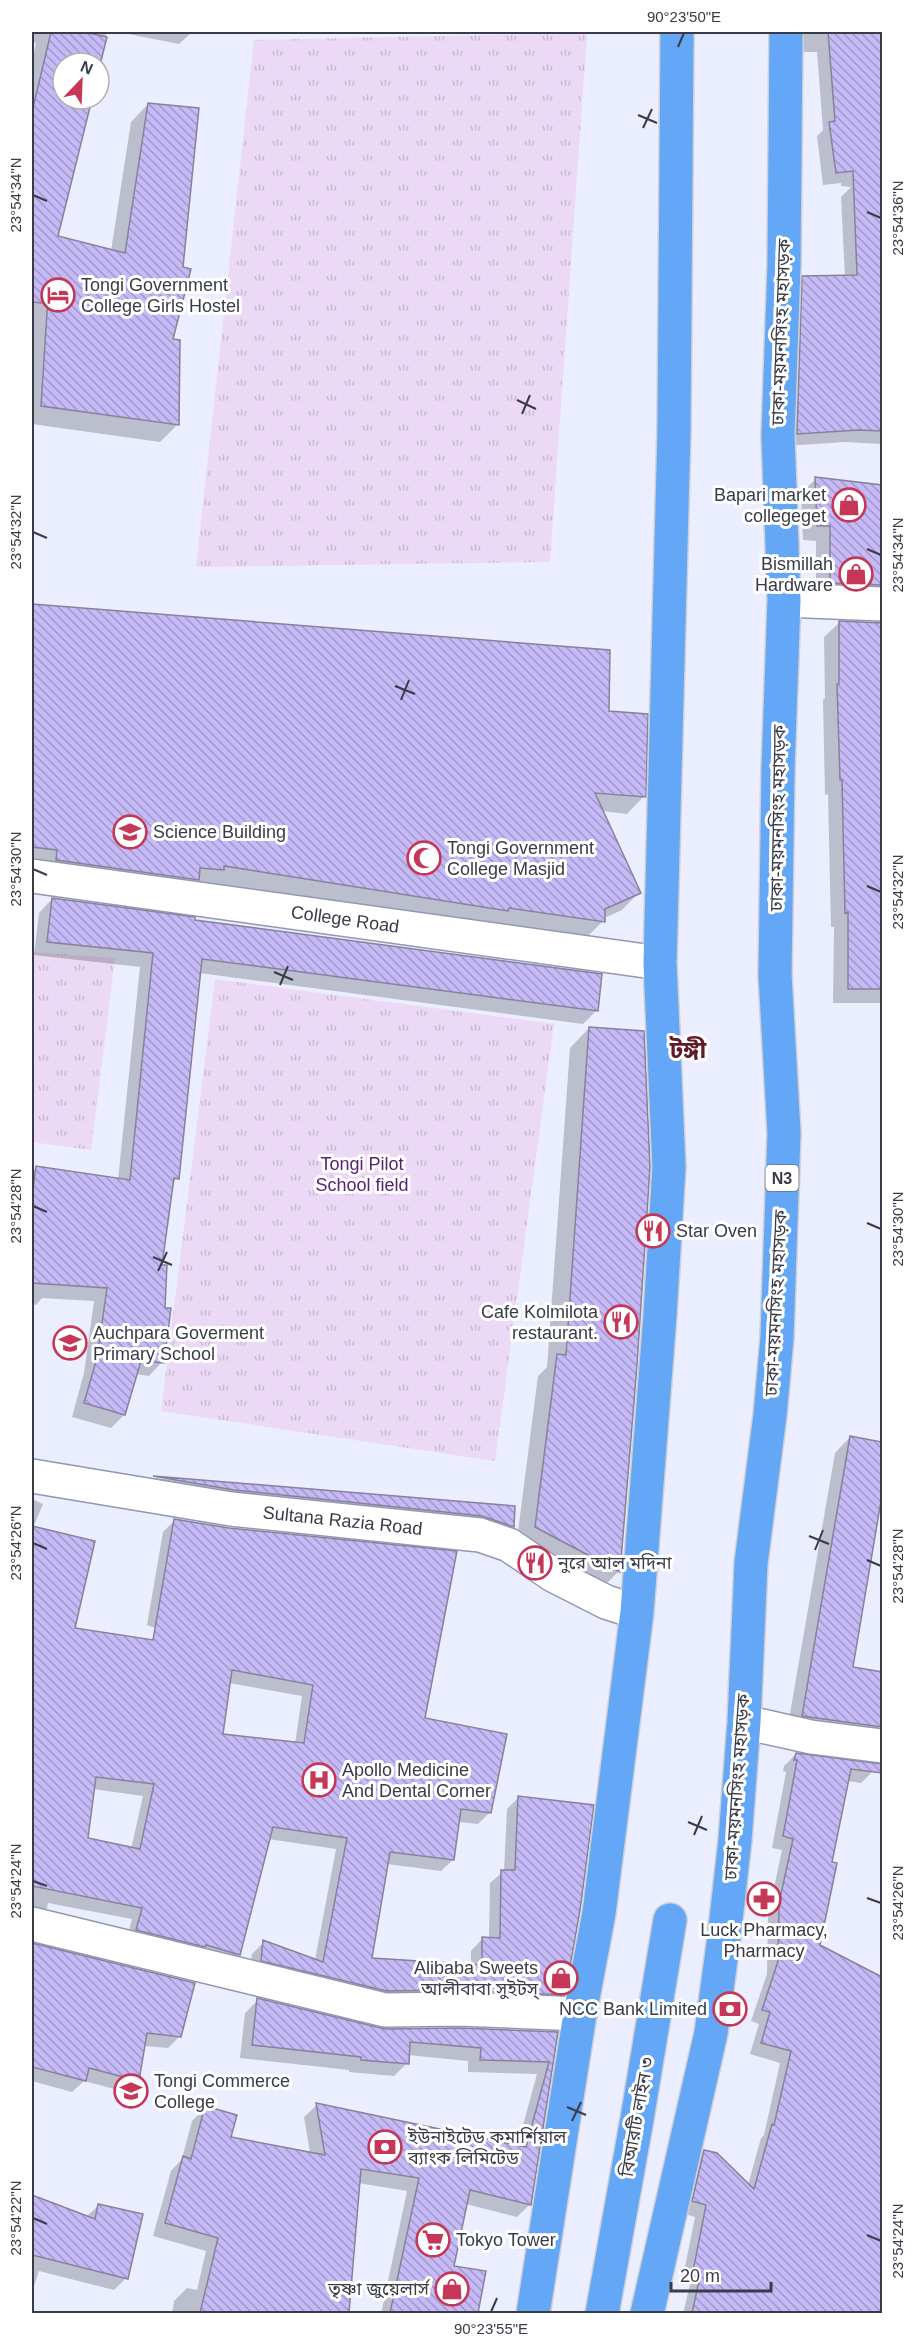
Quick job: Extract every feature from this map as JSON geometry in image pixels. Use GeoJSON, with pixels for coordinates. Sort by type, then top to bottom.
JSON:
{"type":"FeatureCollection","features":[{"type":"Feature","properties":{"kind":"highway"},"geometry":{"type":"LineString","coordinates":[[533,2313],[580,2014],[599,1913],[637,1612],[652,1438],[669,1167],[660,963],[674,431],[677,32]]}},
{"type":"Feature","properties":{"kind":"highway","name":"ঢাকা-ময়মনসিংহ মহাসড়ক"},"geometry":{"type":"LineString","coordinates":[[647,2313],[711,2033],[735,1840],[744,1722],[751,1563],[771,1415],[778,1327],[784,1133],[775,975],[778,770],[784,600],[778,435],[784,266],[786,32]]}},
{"type":"Feature","properties":{"kind":"highway","name":"বিআরটি লাইন ৩"},"geometry":{"type":"LineString","coordinates":[[602,2313],[670,1920]]}},
{"type":"Feature","properties":{"kind":"street"},"geometry":{"type":"LineString","coordinates":[[784,600],[882,604]]}},
{"type":"Feature","properties":{"kind":"street","name":"College Road"},"geometry":{"type":"LineString","coordinates":[[32,876],[660,963]]}},
{"type":"Feature","properties":{"kind":"street","name":"Sultana Razia Road"},"geometry":{"type":"LineString","coordinates":[[32,1476],[231,1509],[480,1535],[509,1545],[554,1575],[606,1602],[637,1612]]}},
{"type":"Feature","properties":{"kind":"street"},"geometry":{"type":"LineString","coordinates":[[744,1722],[811,1737],[882,1746]]}},
{"type":"Feature","properties":{"kind":"street"},"geometry":{"type":"LineString","coordinates":[[32,1924],[385,2010],[459,2008],[580,2014]]}},
{"type":"Feature","properties":{"kind":"green space"},"geometry":{"type":"Polygon","coordinates":[[[587,33],[550,562],[196,567],[254,40],[587,33]]]}},
{"type":"Feature","properties":{"kind":"green space"},"geometry":{"type":"Polygon","coordinates":[[[32,952],[115,958],[91,1150],[32,1142],[32,952]]]}},
{"type":"Feature","properties":{"kind":"green space","name":"Tongi Pilot School field"},"geometry":{"type":"Polygon","coordinates":[[[215,979],[554,1024],[495,1461],[161,1411],[215,979]]]}},
{"type":"Feature","properties":{"kind":"building"},"geometry":{"type":"Polygon","coordinates":[[[51,32],[84,32],[107,37],[104,51],[51,51],[51,111],[89,111],[58,236],[125,253],[148,103],[199,108],[183,267],[191,269],[173,339],[180,340],[179,425],[41,406],[49,281],[42,303],[32,302],[32,112],[51,32]]]}},
{"type":"Feature","properties":{"kind":"building"},"geometry":{"type":"Polygon","coordinates":[[[828,32],[882,32],[882,431],[859,430],[797,434],[802,276],[857,275],[853,171],[836,173],[829,122],[835,121],[828,32]]]}},
{"type":"Feature","properties":{"kind":"building"},"geometry":{"type":"Polygon","coordinates":[[[815,477],[882,485],[882,585],[830,583],[830,526],[817,526],[815,477]]]}},
{"type":"Feature","properties":{"kind":"building"},"geometry":{"type":"Polygon","coordinates":[[[32,604],[610,650],[609,711],[648,714],[646,797],[595,793],[641,893],[605,909],[605,922],[509,908],[508,911],[224,866],[224,870],[200,868],[199,880],[56,860],[57,850],[32,847],[32,604]]]}},
{"type":"Feature","properties":{"kind":"building"},"geometry":{"type":"Polygon","coordinates":[[[839,621],[882,623],[882,989],[848,989],[848,912],[845,913],[837,684],[839,684],[839,621]]]}},
{"type":"Feature","properties":{"kind":"building"},"geometry":{"type":"Polygon","coordinates":[[[52,898],[195,917],[195,920],[602,974],[598,1011],[202,959],[179,1179],[174,1178],[162,1265],[167,1265],[165,1308],[171,1308],[164,1363],[141,1361],[125,1415],[84,1403],[97,1358],[107,1288],[32,1283],[32,1197],[36,1166],[130,1180],[153,953],[47,942],[52,898]]]}},
{"type":"Feature","properties":{"kind":"building"},"geometry":{"type":"Polygon","coordinates":[[[589,1027],[644,1031],[650,1167],[620,1572],[535,1527],[557,1354],[566,1355],[589,1027]]]}},
{"type":"Feature","properties":{"kind":"building"},"geometry":{"type":"Polygon","coordinates":[[[850,1436],[882,1442],[882,1495],[853,1667],[882,1672],[882,1727],[802,1716],[850,1436]]]}},
{"type":"Feature","properties":{"kind":"building"},"geometry":{"type":"Polygon","coordinates":[[[153,1476],[515,1506],[514,1527],[482,1516],[234,1490],[153,1476]]]}},
{"type":"Feature","properties":{"kind":"building"},"geometry":{"type":"Polygon","coordinates":[[[174,1519],[229,1528],[457,1551],[425,1718],[507,1734],[491,1813],[461,1809],[454,1860],[390,1852],[372,1958],[482,1965],[482,1937],[500,1938],[501,1870],[515,1870],[518,1796],[594,1805],[580,1910],[565,1995],[460,1990],[387,1991],[261,1961],[263,1940],[323,1962],[347,1838],[273,1827],[240,1955],[136,1930],[142,1908],[32,1886],[32,1526],[95,1541],[75,1628],[153,1640],[174,1519]],[[232,1670],[223,1734],[304,1743],[313,1685],[232,1670]],[[96,1777],[88,1838],[140,1849],[154,1784],[96,1777]]]}},
{"type":"Feature","properties":{"kind":"building"},"geometry":{"type":"Polygon","coordinates":[[[796,1753],[882,1764],[882,1773],[851,1769],[832,1862],[837,1863],[820,1945],[882,1977],[882,2313],[692,2313],[701,2272],[693,2271],[706,2205],[692,2201],[704,2150],[717,2153],[754,2189],[772,2124],[774,2125],[791,2051],[761,2043],[770,2012],[762,2010],[778,1961],[779,1903],[793,1839],[783,1836],[797,1760],[794,1760],[796,1753]]]}},
{"type":"Feature","properties":{"kind":"building"},"geometry":{"type":"Polygon","coordinates":[[[32,1943],[195,1983],[181,2037],[147,2033],[139,2081],[89,2068],[86,2081],[32,2067],[32,1943]]]}},
{"type":"Feature","properties":{"kind":"building"},"geometry":{"type":"Polygon","coordinates":[[[257,1998],[385,2029],[459,2028],[558,2032],[531,2205],[470,2190],[454,2266],[486,2271],[478,2313],[390,2313],[419,2178],[361,2169],[349,2313],[200,2313],[218,2238],[165,2223],[183,2156],[191,2159],[205,2106],[237,2115],[231,2137],[325,2155],[316,2103],[526,2147],[549,2062],[480,2060],[481,2048],[410,2042],[409,2064],[252,2045],[257,1998]]]}},
{"type":"Feature","properties":{"kind":"building"},"geometry":{"type":"Polygon","coordinates":[[[32,2195],[95,2219],[98,2204],[143,2214],[128,2279],[32,2255],[32,2195]]]}},
{"type":"Feature","properties":{"kind":"place","name":"Tongi Government College Girls Hostel"},"geometry":{"type":"Point","coordinates":[58,295]}},
{"type":"Feature","properties":{"kind":"place","name":"Bapari market collegeget"},"geometry":{"type":"Point","coordinates":[849,505]}},
{"type":"Feature","properties":{"kind":"place","name":"Bismillah Hardware"},"geometry":{"type":"Point","coordinates":[856,574]}},
{"type":"Feature","properties":{"kind":"place","name":"Science Building"},"geometry":{"type":"Point","coordinates":[130,832]}},
{"type":"Feature","properties":{"kind":"place","name":"Tongi Government College Masjid"},"geometry":{"type":"Point","coordinates":[424,858]}},
{"type":"Feature","properties":{"kind":"place","name":"Star Oven"},"geometry":{"type":"Point","coordinates":[653,1231]}},
{"type":"Feature","properties":{"kind":"place","name":"Cafe Kolmilota restaurant."},"geometry":{"type":"Point","coordinates":[621,1322]}},
{"type":"Feature","properties":{"kind":"place","name":"Auchpara Goverment Primary School"},"geometry":{"type":"Point","coordinates":[70,1343]}},
{"type":"Feature","properties":{"kind":"place","name":"নুরে আল মদিনা"},"geometry":{"type":"Point","coordinates":[535,1563]}},
{"type":"Feature","properties":{"kind":"place","name":"Apollo Medicine And Dental Corner"},"geometry":{"type":"Point","coordinates":[319,1780]}},
{"type":"Feature","properties":{"kind":"place","name":"Luck Pharmacy, Pharmacy"},"geometry":{"type":"Point","coordinates":[764,1899]}},
{"type":"Feature","properties":{"kind":"place","name":"Alibaba Sweets আলীবাবা সুইটস্"},"geometry":{"type":"Point","coordinates":[561,1978]}},
{"type":"Feature","properties":{"kind":"place","name":"NCC Bank Limited"},"geometry":{"type":"Point","coordinates":[730,2009]}},
{"type":"Feature","properties":{"kind":"place","name":"Tongi Commerce College"},"geometry":{"type":"Point","coordinates":[131,2091]}},
{"type":"Feature","properties":{"kind":"place","name":"ইউনাইটেড কমার্শিয়াল ব্যাংক লিমিটেড"},"geometry":{"type":"Point","coordinates":[385,2147]}},
{"type":"Feature","properties":{"kind":"place","name":"Tokyo Tower"},"geometry":{"type":"Point","coordinates":[433,2240]}},
{"type":"Feature","properties":{"kind":"place","name":"তৃষ্ণা জুয়েলার্স"},"geometry":{"type":"Point","coordinates":[452,2289]}},
{"type":"Feature","properties":{"kind":"district","name":"টঙ্গী"},"geometry":{"type":"Point","coordinates":[688,1050]}}]}
